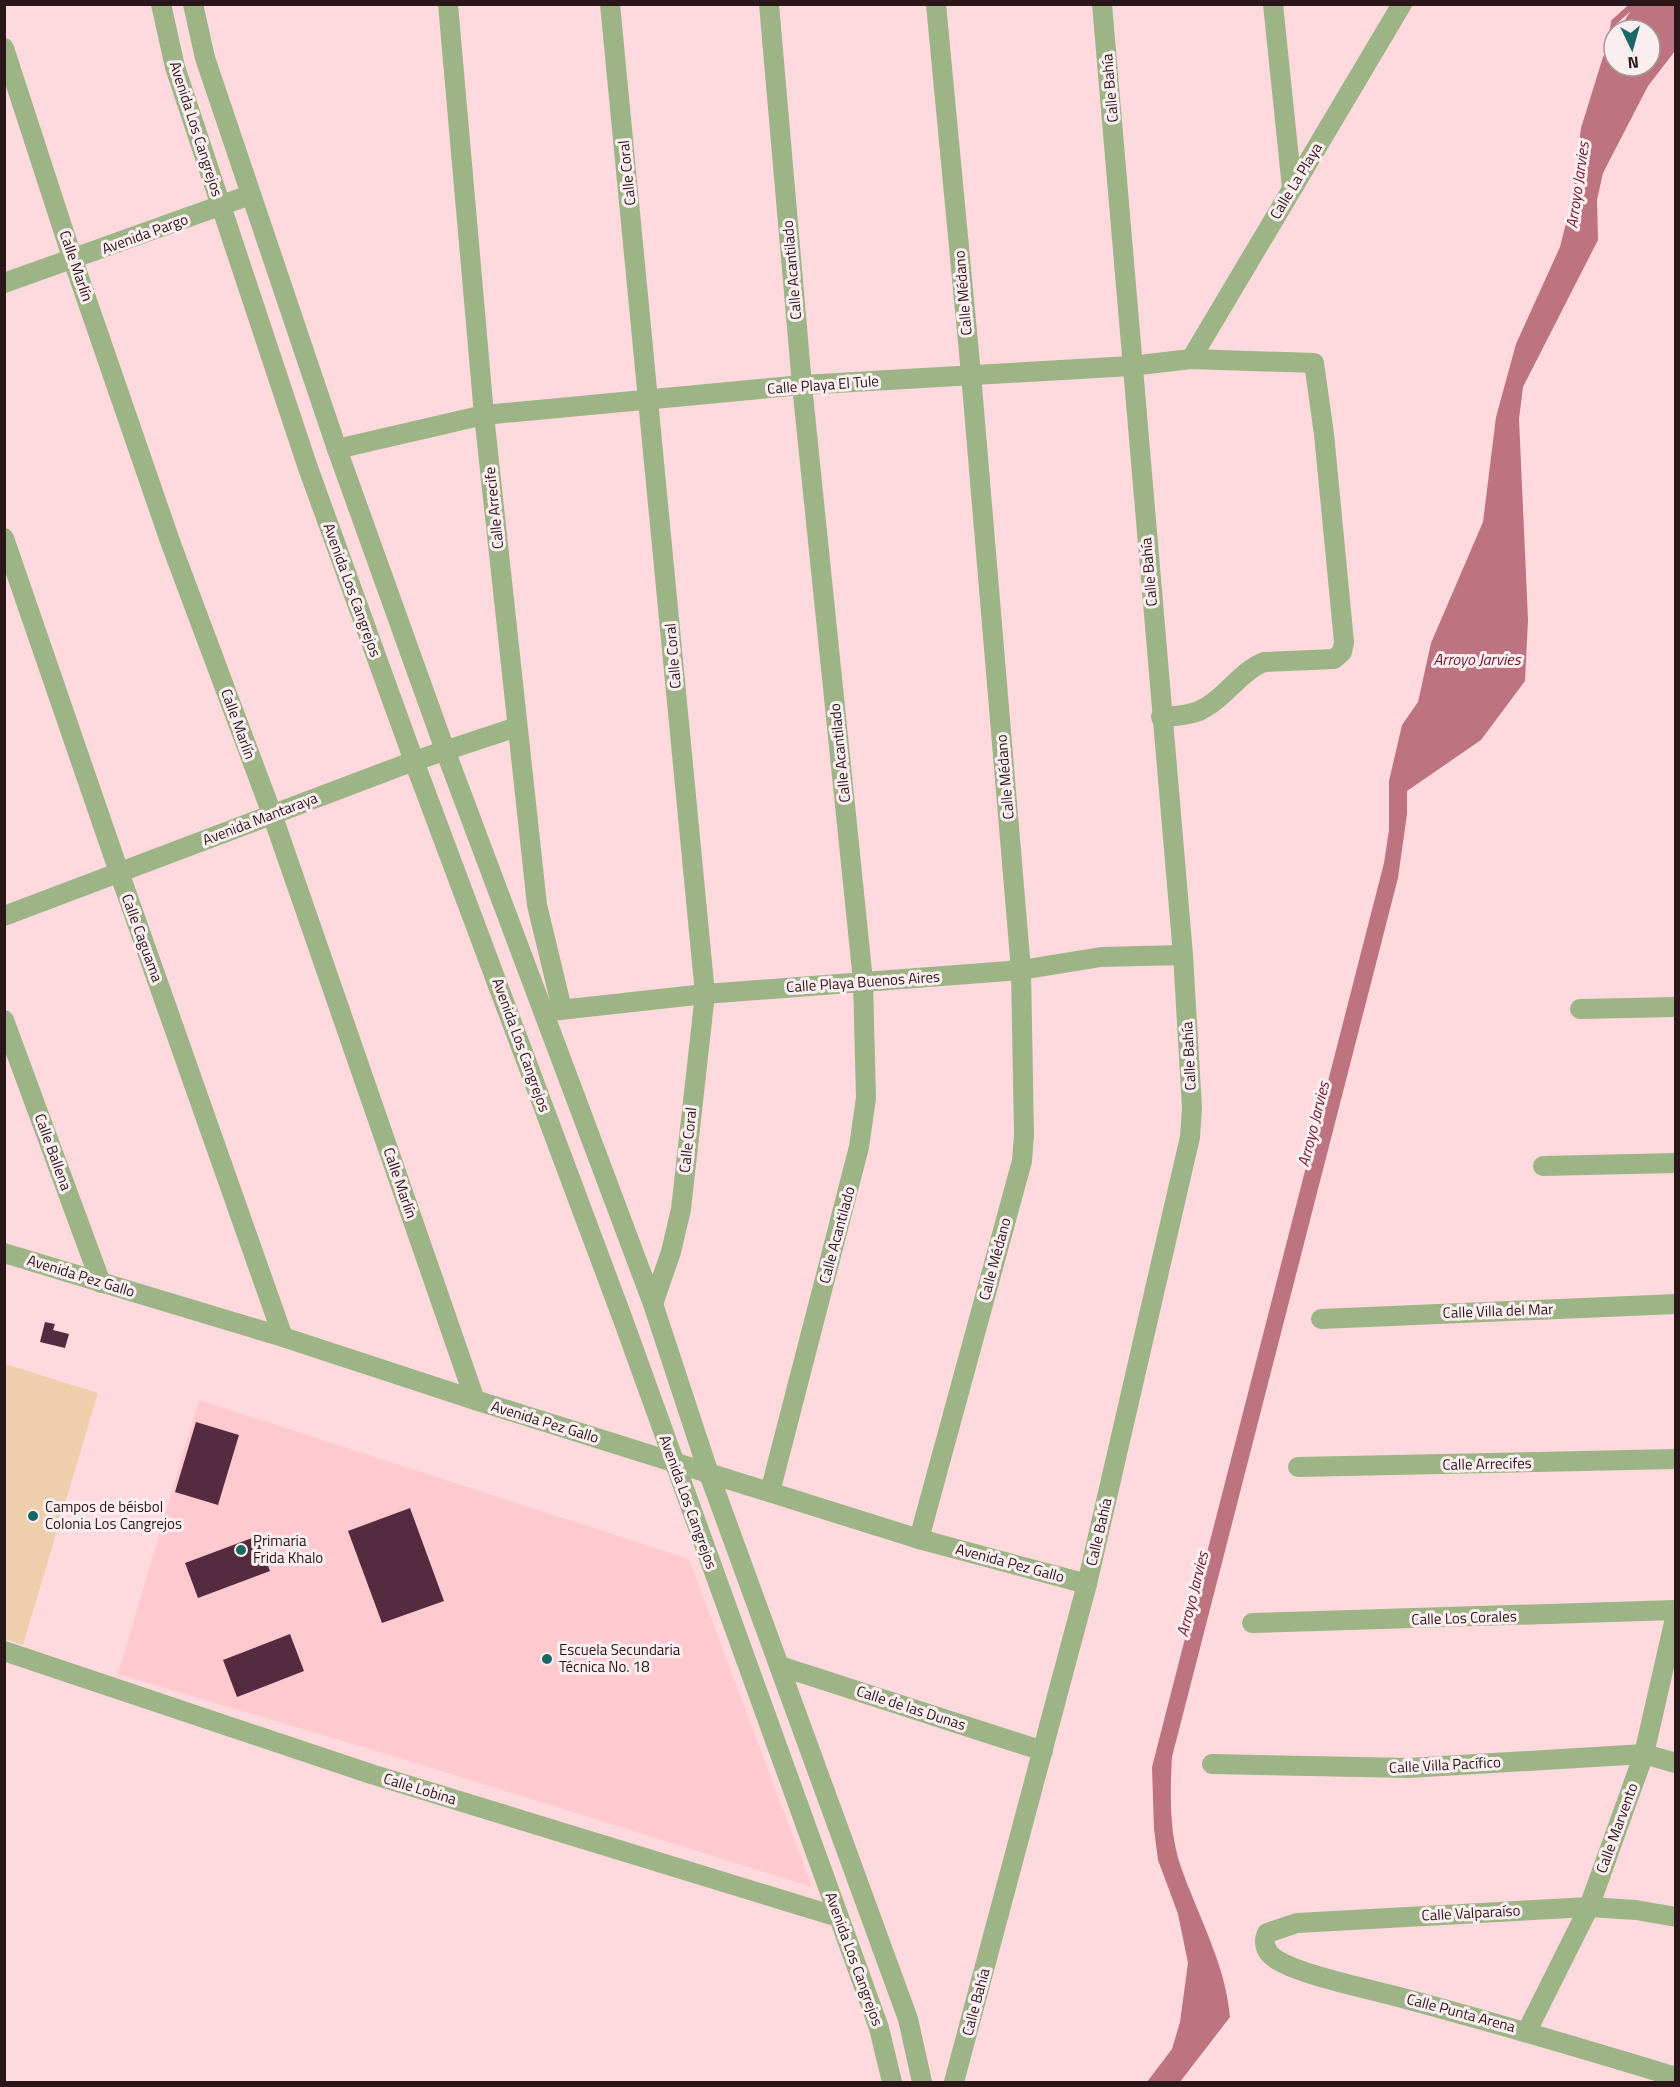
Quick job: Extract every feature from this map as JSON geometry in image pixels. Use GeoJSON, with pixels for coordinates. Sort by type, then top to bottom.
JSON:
{"type":"FeatureCollection","features":[{"type":"Feature","properties":{"kind":"street","name":"Avenida Los Cangrejos"},"geometry":{"type":"LineString","coordinates":[[161,4],[175,67],[307,465],[414,761],[601,1261],[879,2028],[892,2082]]}},
{"type":"Feature","properties":{"kind":"street","name":"Avenida Los Cangrejos"},"geometry":{"type":"LineString","coordinates":[[193,4],[205,58],[337,449],[542,1013],[653,1304],[709,1473],[908,2019],[922,2082]]}},
{"type":"Feature","properties":{"kind":"street","name":"Calle Arrecife"},"geometry":{"type":"LineString","coordinates":[[448,4],[484,415],[537,905],[562,1009]]}},
{"type":"Feature","properties":{"kind":"street","name":"Calle Coral"},"geometry":{"type":"LineString","coordinates":[[610,4],[705,994],[681,1209],[671,1252],[653,1304]]}},
{"type":"Feature","properties":{"kind":"street","name":"Calle Acantilado"},"geometry":{"type":"LineString","coordinates":[[769,4],[802,385],[863,981],[864,1124],[770,1492]]}},
{"type":"Feature","properties":{"kind":"street","name":"Calle Médano"},"geometry":{"type":"LineString","coordinates":[[919,1539],[1022,1161],[1021,970],[971,374],[936,4]]}},
{"type":"Feature","properties":{"kind":"street","name":"Calle Bahía"},"geometry":{"type":"LineString","coordinates":[[954,2082],[1087,1584],[1190,1137],[1192,1108],[1183,955],[1131,366],[1102,4]]}},
{"type":"Feature","properties":{"kind":"street"},"geometry":{"type":"LineString","coordinates":[[1273,4],[1292,188]]}},
{"type":"Feature","properties":{"kind":"street","name":"Calle La Playa"},"geometry":{"type":"LineString","coordinates":[[1191,359],[1402,4]]}},
{"type":"Feature","properties":{"kind":"street","name":"Calle Marlín"},"geometry":{"type":"LineString","coordinates":[[4,48],[73,260],[171,544],[272,814],[475,1400]]}},
{"type":"Feature","properties":{"kind":"street","name":"Avenida Pargo"},"geometry":{"type":"LineString","coordinates":[[4,283],[250,195]]}},
{"type":"Feature","properties":{"kind":"street","name":"Calle Playa El Tule"},"geometry":{"type":"LineString","coordinates":[[337,449],[484,415],[802,385],[1131,366],[1191,359],[1314,363],[1324,434],[1344,642],[1342,652],[1334,659],[1264,662],[1255,666],[1200,711],[1161,717]]}},
{"type":"Feature","properties":{"kind":"street","name":"Calle Caguama"},"geometry":{"type":"LineString","coordinates":[[4,538],[283,1336]]}},
{"type":"Feature","properties":{"kind":"street","name":"Avenida Mantaraya"},"geometry":{"type":"LineString","coordinates":[[4,916],[414,761],[517,727]]}},
{"type":"Feature","properties":{"kind":"street","name":"Calle Playa Buenos Aires"},"geometry":{"type":"LineString","coordinates":[[542,1013],[705,994],[1021,970],[1101,957],[1183,955]]}},
{"type":"Feature","properties":{"kind":"street"},"geometry":{"type":"LineString","coordinates":[[1580,1009],[1676,1007]]}},
{"type":"Feature","properties":{"kind":"street","name":"Calle Ballena"},"geometry":{"type":"LineString","coordinates":[[4,1020],[102,1283]]}},
{"type":"Feature","properties":{"kind":"street"},"geometry":{"type":"LineString","coordinates":[[1543,1166],[1676,1163]]}},
{"type":"Feature","properties":{"kind":"street","name":"Avenida Pez Gallo"},"geometry":{"type":"LineString","coordinates":[[4,1253],[283,1336],[475,1400],[919,1539],[1087,1584]]}},
{"type":"Feature","properties":{"kind":"street","name":"Calle Villa del Mar"},"geometry":{"type":"LineString","coordinates":[[1321,1319],[1676,1304]]}},
{"type":"Feature","properties":{"kind":"street","name":"Calle Arrecifes"},"geometry":{"type":"LineString","coordinates":[[1298,1467],[1676,1458]]}},
{"type":"Feature","properties":{"kind":"street","name":"Calle Los Corales"},"geometry":{"type":"LineString","coordinates":[[1252,1623],[1676,1612]]}},
{"type":"Feature","properties":{"kind":"street","name":"Calle Marvento"},"geometry":{"type":"LineString","coordinates":[[1527,2031],[1589,1907],[1644,1754],[1676,1612]]}},
{"type":"Feature","properties":{"kind":"street","name":"Calle Lobina"},"geometry":{"type":"LineString","coordinates":[[4,1651],[371,1774],[838,1917]]}},
{"type":"Feature","properties":{"kind":"street","name":"Calle de las Dunas"},"geometry":{"type":"LineString","coordinates":[[780,1666],[1043,1750]]}},
{"type":"Feature","properties":{"kind":"street","name":"Calle Villa Pacífico"},"geometry":{"type":"LineString","coordinates":[[1212,1764],[1409,1768],[1644,1754],[1676,1763]]}},
{"type":"Feature","properties":{"kind":"street","name":"Calle Valparaíso"},"geometry":{"type":"LineString","coordinates":[[1267,1933],[1297,1923],[1589,1907],[1636,1910],[1676,1917]]}},
{"type":"Feature","properties":{"kind":"street","name":"Calle Punta Arena"},"geometry":{"type":"LineString","coordinates":[[1267,1933],[1264,1939],[1267,1950],[1273,1958],[1313,1974],[1527,2031],[1676,2077]]}},
{"type":"Feature","properties":{"kind":"shaded area","name":"Campos de béisbol Colonia Los Cangrejos"},"geometry":{"type":"Polygon","coordinates":[[[5,1364],[98,1393],[23,1645],[5,1639],[5,1364]]]}},
{"type":"Feature","properties":{"kind":"shaded area","name":"Escuela Secundaria Técnica No. 18"},"geometry":{"type":"Polygon","coordinates":[[[199,1400],[689,1559],[812,1887],[403,1759],[118,1674],[199,1400]]]}},
{"type":"Feature","properties":{"kind":"water","name":"Arroyo Jarvies"},"geometry":{"type":"Polygon","coordinates":[[[1634,5],[1675,5],[1675,51],[1662,68],[1662,18],[1626,18],[1634,5]]]}},
{"type":"Feature","properties":{"kind":"water","name":"Arroyo Jarvies"},"geometry":{"type":"Polygon","coordinates":[[[1602,60],[1602,78],[1654,78],[1603,173],[1597,200],[1598,240],[1523,387],[1519,419],[1528,620],[1525,681],[1481,740],[1407,791],[1407,814],[1398,878],[1172,1757],[1171,1813],[1174,1841],[1181,1867],[1217,1960],[1230,2017],[1180,2082],[1147,2082],[1172,2049],[1180,2022],[1188,1963],[1178,1914],[1158,1860],[1154,1829],[1152,1767],[1384,863],[1389,830],[1389,781],[1402,725],[1418,702],[1431,643],[1483,522],[1496,417],[1516,344],[1560,247],[1573,195],[1581,128],[1602,60]]]}},
{"type":"Feature","properties":{"kind":"building"},"geometry":{"type":"Polygon","coordinates":[[[45,1322],[55,1324],[53,1330],[69,1334],[65,1348],[40,1342],[45,1322]]]}},
{"type":"Feature","properties":{"kind":"building"},"geometry":{"type":"Polygon","coordinates":[[[196,1422],[239,1435],[218,1505],[175,1492],[196,1422]]]}},
{"type":"Feature","properties":{"kind":"building"},"geometry":{"type":"Polygon","coordinates":[[[410,1508],[444,1601],[382,1623],[348,1531],[410,1508]]]}},
{"type":"Feature","properties":{"kind":"building"},"geometry":{"type":"Polygon","coordinates":[[[257,1536],[270,1571],[198,1598],[185,1563],[257,1536]]]}},
{"type":"Feature","properties":{"kind":"building"},"geometry":{"type":"Polygon","coordinates":[[[290,1634],[304,1671],[237,1697],[223,1660],[290,1634]]]}},
{"type":"Feature","properties":{"kind":"waterway","name":"Arroyo Jarvies"},"geometry":{"type":"LineString","coordinates":[[1618,18],[1634,4]]}},
{"type":"Feature","properties":{"kind":"place","name":"Campos de béisbol Colonia Los Cangrejos"},"geometry":{"type":"Point","coordinates":[33,1516]}},
{"type":"Feature","properties":{"kind":"place","name":"Primaria Frida Khalo"},"geometry":{"type":"Point","coordinates":[241,1550]}},
{"type":"Feature","properties":{"kind":"place","name":"Escuela Secundaria Técnica No. 18"},"geometry":{"type":"Point","coordinates":[547,1659]}}]}
